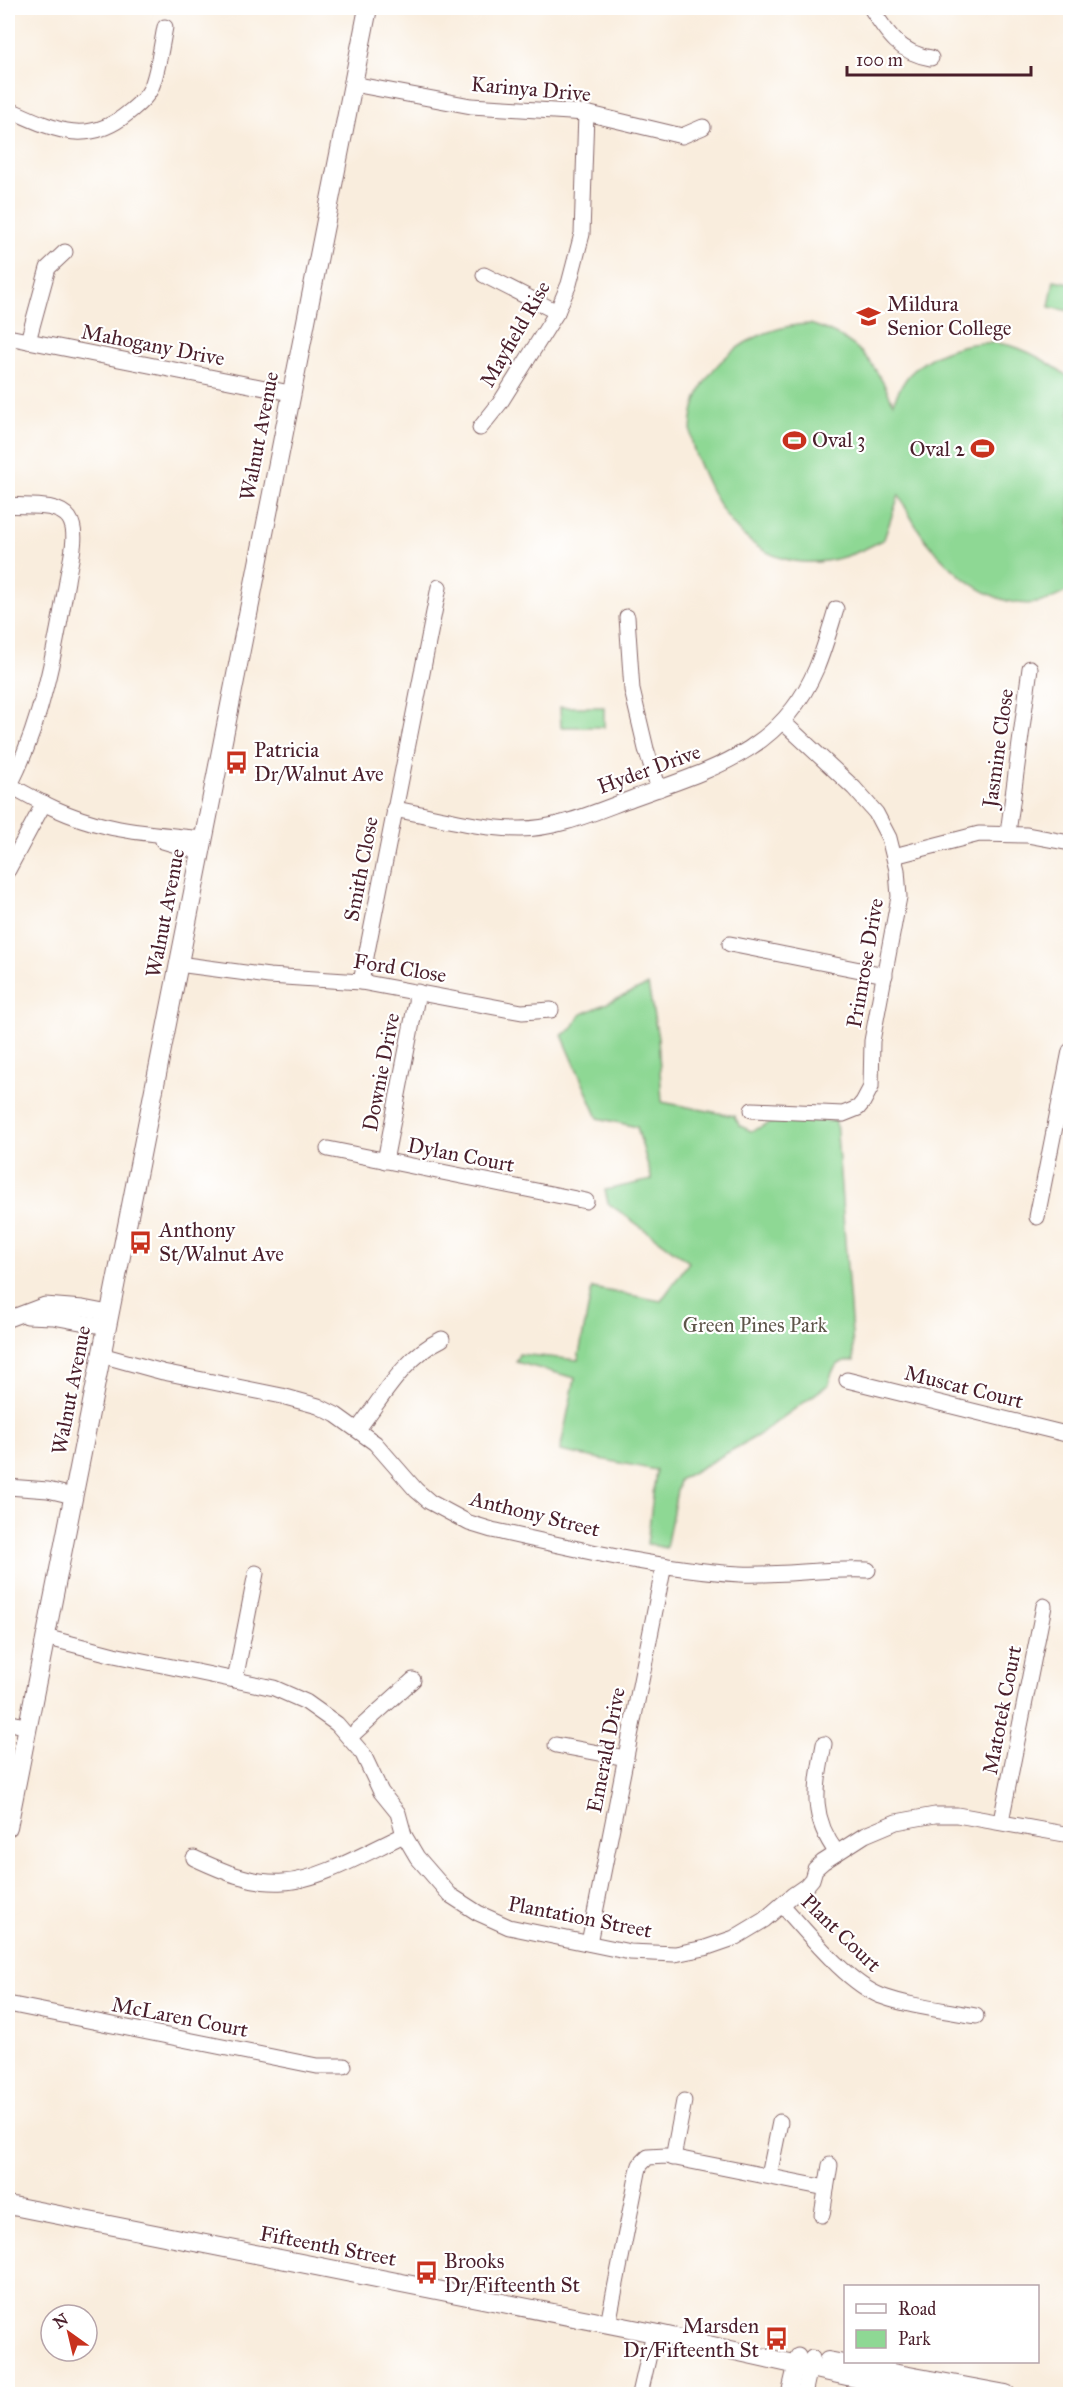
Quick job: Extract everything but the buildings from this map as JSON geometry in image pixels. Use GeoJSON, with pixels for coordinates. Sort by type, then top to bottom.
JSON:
{"type":"FeatureCollection","features":[{"type":"Feature","properties":{"kind":"street","name":"Walnut Avenue"},"geometry":{"type":"LineString","coordinates":[[8,1827],[368,8]]}},
{"type":"Feature","properties":{"kind":"street"},"geometry":{"type":"LineString","coordinates":[[871,8],[904,50],[916,56],[931,58]]}},
{"type":"Feature","properties":{"kind":"street"},"geometry":{"type":"LineString","coordinates":[[8,109],[51,128],[71,133],[94,132],[117,122],[150,90],[165,27]]}},
{"type":"Feature","properties":{"kind":"street","name":"Karinya Drive"},"geometry":{"type":"LineString","coordinates":[[353,84],[471,106],[586,113],[682,136],[703,127]]}},
{"type":"Feature","properties":{"kind":"street","name":"Mayfield Rise"},"geometry":{"type":"LineString","coordinates":[[480,428],[505,395],[557,312],[574,266],[582,234],[586,113]]}},
{"type":"Feature","properties":{"kind":"street"},"geometry":{"type":"LineString","coordinates":[[28,341],[48,268],[65,252]]}},
{"type":"Feature","properties":{"kind":"street"},"geometry":{"type":"LineString","coordinates":[[484,275],[557,312]]}},
{"type":"Feature","properties":{"kind":"street","name":"Mahogany Drive"},"geometry":{"type":"LineString","coordinates":[[8,337],[290,393]]}},
{"type":"Feature","properties":{"kind":"street"},"geometry":{"type":"LineString","coordinates":[[8,505],[42,507],[62,512],[71,521],[73,541],[53,660],[22,759],[9,784],[44,803],[84,820],[202,846]]}},
{"type":"Feature","properties":{"kind":"street","name":"Smith Close"},"geometry":{"type":"LineString","coordinates":[[361,982],[439,587]]}},
{"type":"Feature","properties":{"kind":"street","name":"Hyder Drive"},"geometry":{"type":"LineString","coordinates":[[394,809],[490,826],[537,828],[574,819],[659,789],[738,757],[757,746],[783,722],[801,697],[816,670],[836,609]]}},
{"type":"Feature","properties":{"kind":"street"},"geometry":{"type":"LineString","coordinates":[[627,617],[632,690],[646,749],[659,789]]}},
{"type":"Feature","properties":{"kind":"street","name":"Jasmine Close"},"geometry":{"type":"LineString","coordinates":[[1008,833],[1030,668]]}},
{"type":"Feature","properties":{"kind":"street","name":"Primrose Drive"},"geometry":{"type":"LineString","coordinates":[[752,1110],[843,1114],[858,1108],[871,1086],[872,1041],[899,897],[894,856],[883,824],[867,801],[783,722]]}},
{"type":"Feature","properties":{"kind":"street"},"geometry":{"type":"LineString","coordinates":[[8,870],[44,803]]}},
{"type":"Feature","properties":{"kind":"street"},"geometry":{"type":"LineString","coordinates":[[894,856],[979,834],[1008,833],[1071,843]]}},
{"type":"Feature","properties":{"kind":"street"},"geometry":{"type":"LineString","coordinates":[[730,944],[885,975]]}},
{"type":"Feature","properties":{"kind":"street","name":"Ford Close"},"geometry":{"type":"LineString","coordinates":[[179,959],[269,976],[361,982],[522,1012],[551,1010]]}},
{"type":"Feature","properties":{"kind":"street","name":"Downie Drive"},"geometry":{"type":"LineString","coordinates":[[385,1161],[418,992]]}},
{"type":"Feature","properties":{"kind":"street"},"geometry":{"type":"LineString","coordinates":[[1037,1217],[1071,1051]]}},
{"type":"Feature","properties":{"kind":"street","name":"Dylan Court"},"geometry":{"type":"LineString","coordinates":[[328,1149],[586,1201]]}},
{"type":"Feature","properties":{"kind":"street"},"geometry":{"type":"LineString","coordinates":[[13,1318],[53,1317],[108,1320]]}},
{"type":"Feature","properties":{"kind":"street"},"geometry":{"type":"LineString","coordinates":[[358,1430],[409,1362],[430,1345],[442,1339]]}},
{"type":"Feature","properties":{"kind":"street","name":"Anthony Street"},"geometry":{"type":"LineString","coordinates":[[100,1360],[127,1360],[163,1372],[301,1400],[336,1415],[358,1430],[375,1443],[416,1490],[449,1513],[469,1522],[516,1535],[664,1565],[743,1574],[868,1570]]}},
{"type":"Feature","properties":{"kind":"street","name":"Muscat Court"},"geometry":{"type":"LineString","coordinates":[[847,1380],[1071,1435]]}},
{"type":"Feature","properties":{"kind":"street"},"geometry":{"type":"LineString","coordinates":[[8,1487],[48,1490],[72,1501]]}},
{"type":"Feature","properties":{"kind":"street","name":"Emerald Drive"},"geometry":{"type":"LineString","coordinates":[[589,1943],[664,1565]]}},
{"type":"Feature","properties":{"kind":"street"},"geometry":{"type":"LineString","coordinates":[[235,1680],[256,1573]]}},
{"type":"Feature","properties":{"kind":"street","name":"Matotek Court"},"geometry":{"type":"LineString","coordinates":[[1001,1821],[1044,1606]]}},
{"type":"Feature","properties":{"kind":"street","name":"Plantation Street"},"geometry":{"type":"LineString","coordinates":[[44,1642],[274,1688],[299,1699],[322,1712],[350,1737],[368,1762],[381,1792],[398,1813],[404,1835],[417,1857],[450,1895],[477,1913],[509,1927],[589,1943],[653,1954],[691,1951],[734,1938],[764,1920],[810,1882],[817,1866],[865,1835],[915,1818],[957,1815],[1071,1835]]}},
{"type":"Feature","properties":{"kind":"street"},"geometry":{"type":"LineString","coordinates":[[350,1737],[412,1680]]}},
{"type":"Feature","properties":{"kind":"street"},"geometry":{"type":"LineString","coordinates":[[8,1722],[27,1727]]}},
{"type":"Feature","properties":{"kind":"street"},"geometry":{"type":"LineString","coordinates":[[824,1744],[817,1783],[817,1814],[824,1833],[837,1853]]}},
{"type":"Feature","properties":{"kind":"street"},"geometry":{"type":"LineString","coordinates":[[556,1745],[626,1758]]}},
{"type":"Feature","properties":{"kind":"street"},"geometry":{"type":"LineString","coordinates":[[194,1858],[238,1876],[284,1882],[315,1875],[404,1835]]}},
{"type":"Feature","properties":{"kind":"street","name":"Plant Court"},"geometry":{"type":"LineString","coordinates":[[782,1905],[840,1966],[866,1989],[897,2001],[976,2016]]}},
{"type":"Feature","properties":{"kind":"street","name":"McLaren Court"},"geometry":{"type":"LineString","coordinates":[[8,2004],[317,2066],[344,2066]]}},
{"type":"Feature","properties":{"kind":"street"},"geometry":{"type":"LineString","coordinates":[[673,2158],[684,2101]]}},
{"type":"Feature","properties":{"kind":"street"},"geometry":{"type":"LineString","coordinates":[[769,2176],[780,2122]]}},
{"type":"Feature","properties":{"kind":"street"},"geometry":{"type":"LineString","coordinates":[[608,2324],[640,2165],[644,2160],[653,2156],[673,2158],[826,2188]]}},
{"type":"Feature","properties":{"kind":"street"},"geometry":{"type":"LineString","coordinates":[[822,2215],[830,2165]]}},
{"type":"Feature","properties":{"kind":"street","name":"Fifteenth Street"},"geometry":{"type":"LineString","coordinates":[[8,2205],[746,2352],[1006,2394]]}},
{"type":"Feature","properties":{"kind":"street"},"geometry":{"type":"LineString","coordinates":[[640,2394],[654,2333]]}},
{"type":"Feature","properties":{"kind":"street"},"geometry":{"type":"LineString","coordinates":[[789,2394],[804,2362]]}},
{"type":"Feature","properties":{"kind":"street"},"geometry":{"type":"LineString","coordinates":[[804,2362],[804,2394]]}},
{"type":"Feature","properties":{"kind":"street","name":"Fifteenth Street"},"geometry":{"type":"LineString","coordinates":[[804,2362],[928,2394]]}},
{"type":"Feature","properties":{"kind":"green space"},"geometry":{"type":"Polygon","coordinates":[[[1054,280],[1070,283],[1070,311],[1049,307],[1054,280]]]}},
{"type":"Feature","properties":{"kind":"green space"},"geometry":{"type":"Polygon","coordinates":[[[810,324],[840,337],[862,353],[879,375],[893,403],[909,375],[932,358],[960,346],[989,343],[1018,348],[1045,361],[1070,378],[1070,590],[1049,600],[1036,603],[1004,600],[988,594],[959,574],[935,551],[917,528],[899,495],[884,539],[856,553],[830,560],[805,562],[781,558],[760,548],[740,533],[723,511],[708,484],[693,445],[691,432],[694,409],[701,388],[713,370],[746,342],[788,327],[810,324]]]}},
{"type":"Feature","properties":{"kind":"green space"},"geometry":{"type":"Polygon","coordinates":[[[560,707],[604,707],[604,727],[561,727],[560,707]]]}},
{"type":"Feature","properties":{"kind":"green space","name":"Green Pines Park"},"geometry":{"type":"Polygon","coordinates":[[[648,985],[658,1038],[662,1102],[734,1116],[740,1126],[751,1131],[781,1119],[836,1121],[854,1361],[840,1363],[836,1366],[829,1384],[757,1436],[679,1480],[666,1548],[647,1544],[656,1470],[560,1451],[575,1378],[516,1362],[519,1354],[578,1360],[592,1288],[661,1301],[689,1262],[608,1203],[605,1190],[652,1180],[637,1127],[598,1118],[562,1035],[572,1029],[580,1015],[648,985]]]}},
{"type":"Feature","properties":{"kind":"place","name":"Mildura Senior College"},"geometry":{"type":"Point","coordinates":[869,316]}},
{"type":"Feature","properties":{"kind":"place","name":"Oval 3"},"geometry":{"type":"Point","coordinates":[794,440]}},
{"type":"Feature","properties":{"kind":"place","name":"Oval 2"},"geometry":{"type":"Point","coordinates":[983,449]}},
{"type":"Feature","properties":{"kind":"place","name":"Patricia Dr/Walnut Ave"},"geometry":{"type":"Point","coordinates":[236,762]}},
{"type":"Feature","properties":{"kind":"place","name":"Anthony St/Walnut Ave"},"geometry":{"type":"Point","coordinates":[141,1242]}},
{"type":"Feature","properties":{"kind":"place","name":"Brooks Dr/Fifteenth St"},"geometry":{"type":"Point","coordinates":[426,2273]}},
{"type":"Feature","properties":{"kind":"place","name":"Marsden Dr/Fifteenth St"},"geometry":{"type":"Point","coordinates":[777,2338]}}]}
